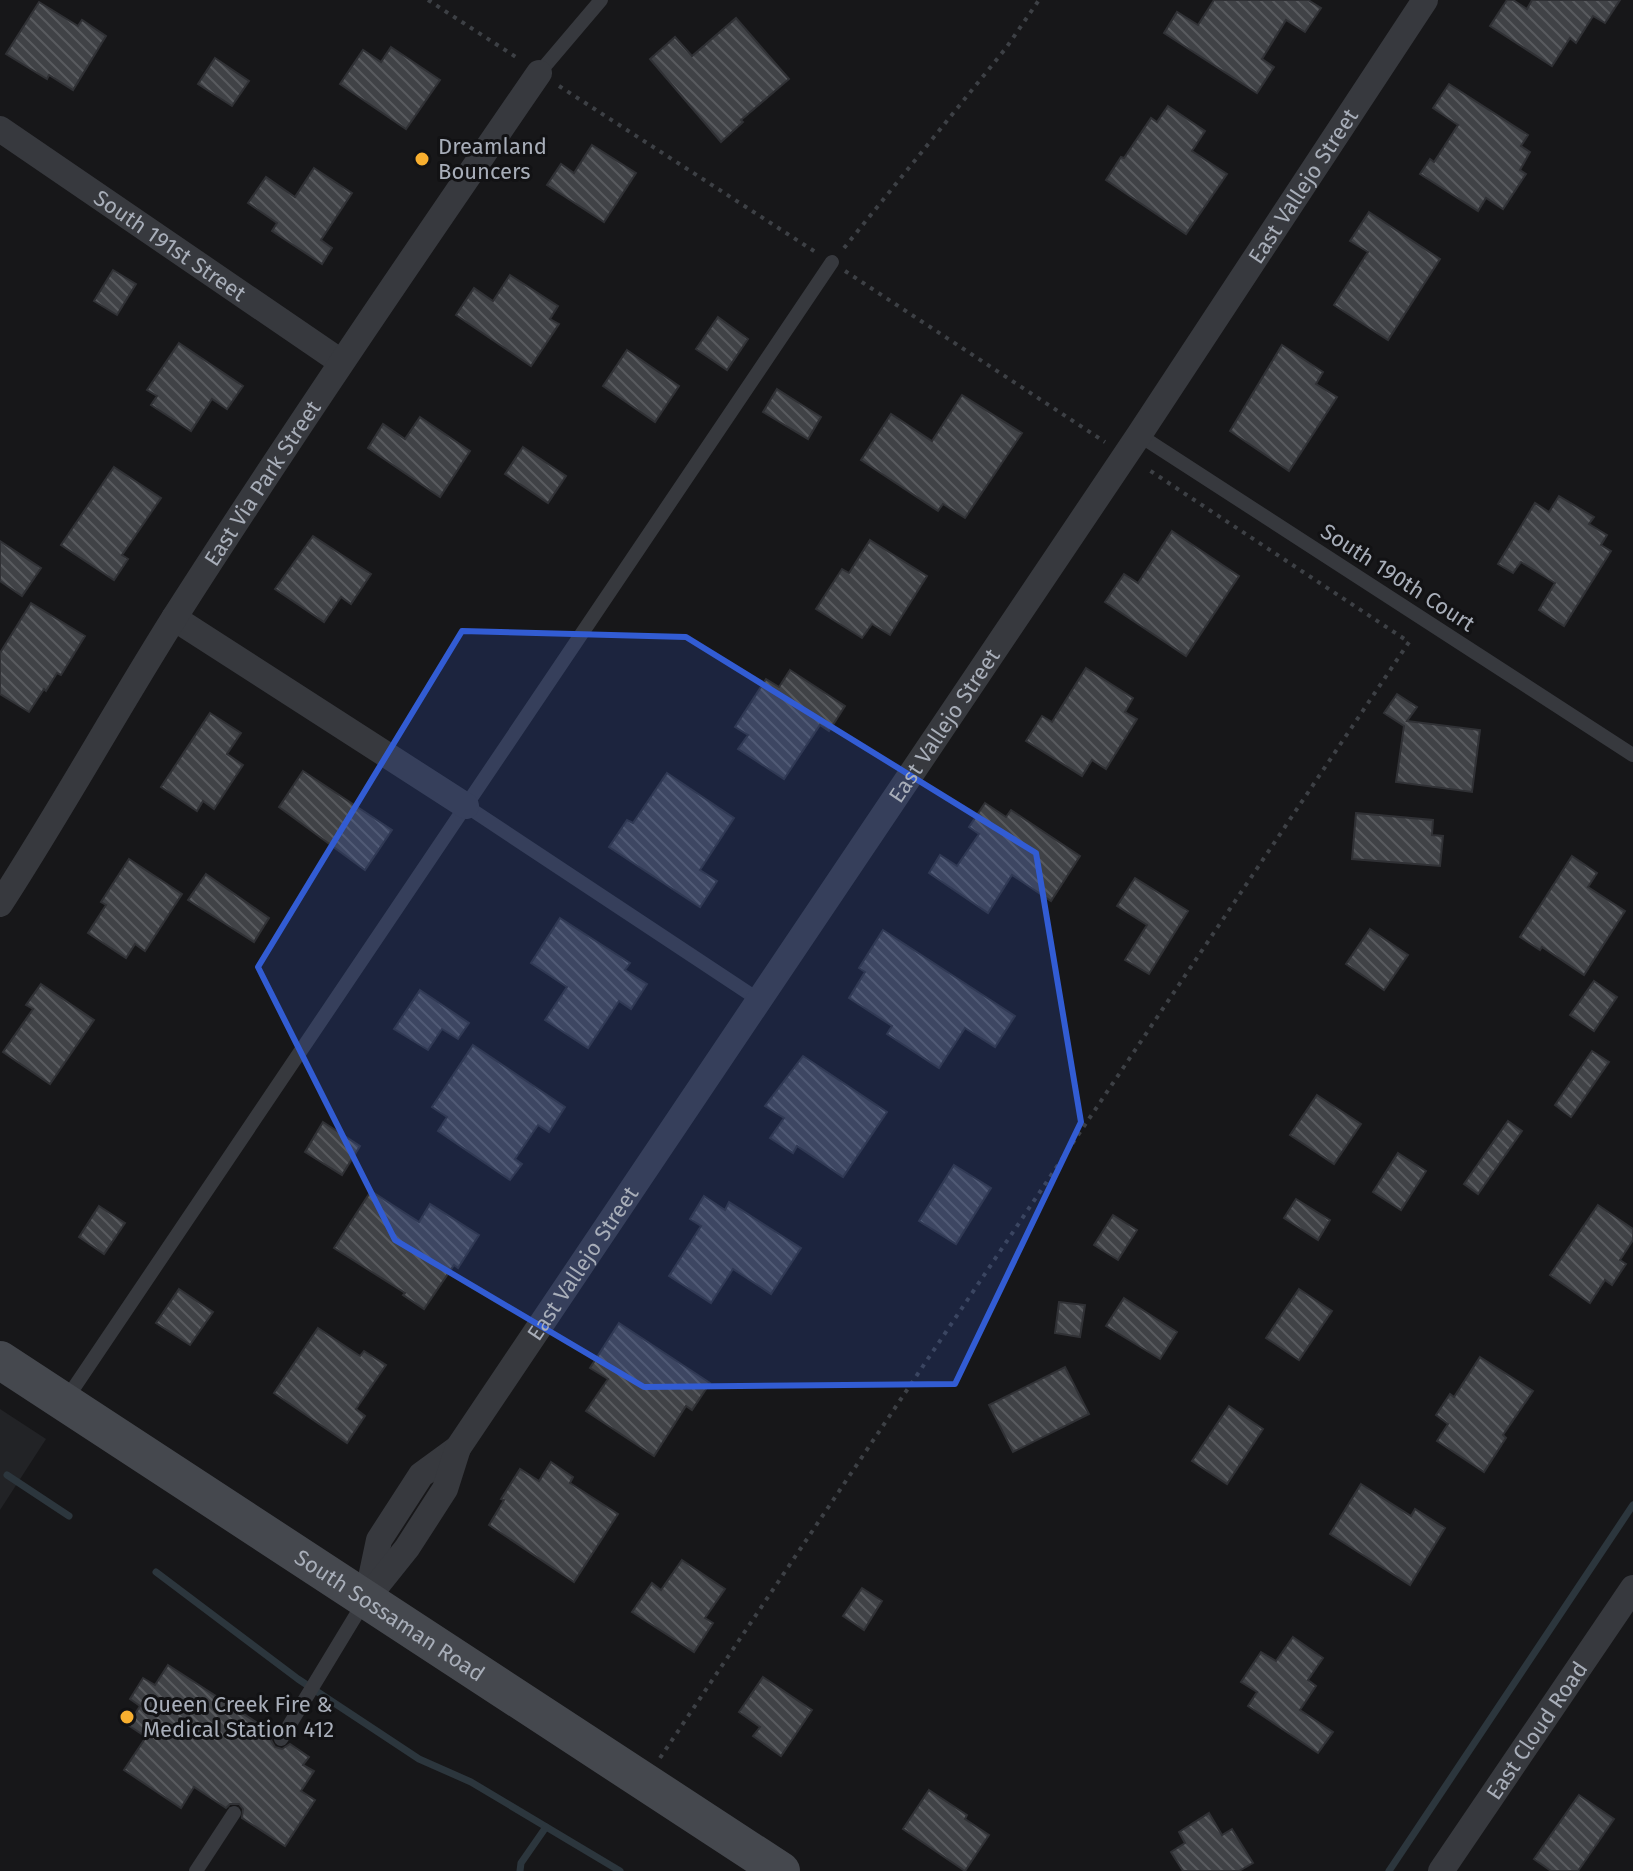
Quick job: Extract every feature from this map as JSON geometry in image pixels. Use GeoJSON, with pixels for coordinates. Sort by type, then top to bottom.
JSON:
{"type":"FeatureCollection","features":[{"type":"Feature","properties":{"kind":"main road","name":"South Sossaman Road"},"geometry":{"type":"LineString","coordinates":[[0,1360],[781,1871]]}},
{"type":"Feature","properties":{"kind":"street","name":"East Vallejo Street"},"geometry":{"type":"LineString","coordinates":[[367,1598],[379,1540],[421,1475],[458,1448],[1133,445],[1425,0]]}},
{"type":"Feature","properties":{"kind":"street","name":"East Via Park Street"},"geometry":{"type":"LineString","coordinates":[[0,904],[174,618],[341,362],[539,73]]}},
{"type":"Feature","properties":{"kind":"street","name":"South 191st Street"},"geometry":{"type":"LineString","coordinates":[[0,129],[341,362]]}},
{"type":"Feature","properties":{"kind":"street"},"geometry":{"type":"LineString","coordinates":[[174,618],[466,806]]}},
{"type":"Feature","properties":{"kind":"street","name":"East Cloud Road"},"geometry":{"type":"LineString","coordinates":[[1441,1871],[1633,1588]]}},
{"type":"Feature","properties":{"kind":"lane"},"geometry":{"type":"LineString","coordinates":[[539,73],[601,0]]}},
{"type":"Feature","properties":{"kind":"lane"},"geometry":{"type":"LineString","coordinates":[[65,1402],[832,262]]}},
{"type":"Feature","properties":{"kind":"lane","name":"South 190th Court"},"geometry":{"type":"LineString","coordinates":[[1133,445],[1633,755]]}},
{"type":"Feature","properties":{"kind":"lane"},"geometry":{"type":"LineString","coordinates":[[466,806],[759,1000]]}},
{"type":"Feature","properties":{"kind":"lane"},"geometry":{"type":"LineString","coordinates":[[281,1739],[367,1598]]}},
{"type":"Feature","properties":{"kind":"lane"},"geometry":{"type":"LineString","coordinates":[[196,1871],[234,1813]]}},
{"type":"Feature","properties":{"kind":"path"},"geometry":{"type":"LineString","coordinates":[[428,0],[832,262],[1133,445],[1409,642],[643,1783]]}},
{"type":"Feature","properties":{"kind":"path"},"geometry":{"type":"LineString","coordinates":[[832,262],[1006,48],[1039,0]]}},
{"type":"Feature","properties":{"kind":"highlighted area"},"geometry":{"type":"Polygon","coordinates":[[[462,631],[686,637],[1036,853],[1081,1122],[955,1384],[644,1387],[395,1240],[258,967],[462,631]]]}},
{"type":"Feature","properties":{"kind":"shaded area"},"geometry":{"type":"Polygon","coordinates":[[[0,1409],[46,1439],[0,1510],[0,1409]]]}},
{"type":"Feature","properties":{"kind":"building"},"geometry":{"type":"Polygon","coordinates":[[[1214,0],[1308,0],[1321,8],[1305,32],[1286,20],[1262,59],[1274,67],[1257,93],[1164,33],[1177,12],[1198,25],[1214,0]]]}},
{"type":"Feature","properties":{"kind":"building"},"geometry":{"type":"Polygon","coordinates":[[[1507,0],[1513,0],[1527,9],[1532,0],[1620,0],[1605,23],[1593,16],[1576,43],[1570,38],[1552,66],[1490,26],[1507,0]]]}},
{"type":"Feature","properties":{"kind":"building"},"geometry":{"type":"Polygon","coordinates":[[[39,2],[78,26],[82,20],[106,36],[73,90],[49,75],[47,79],[6,54],[39,2]]]}},
{"type":"Feature","properties":{"kind":"building"},"geometry":{"type":"Polygon","coordinates":[[[736,18],[789,79],[741,120],[743,122],[721,142],[650,59],[675,37],[692,56],[736,18]]]}},
{"type":"Feature","properties":{"kind":"building"},"geometry":{"type":"Polygon","coordinates":[[[391,47],[440,80],[406,129],[340,84],[363,50],[381,62],[391,47]]]}},
{"type":"Feature","properties":{"kind":"building"},"geometry":{"type":"Polygon","coordinates":[[[215,58],[249,81],[232,106],[198,84],[215,58]]]}},
{"type":"Feature","properties":{"kind":"building"},"geometry":{"type":"Polygon","coordinates":[[[1449,84],[1528,135],[1521,146],[1530,152],[1520,170],[1526,174],[1503,209],[1486,198],[1478,211],[1420,174],[1430,159],[1434,162],[1458,125],[1433,108],[1449,84]]]}},
{"type":"Feature","properties":{"kind":"building"},"geometry":{"type":"Polygon","coordinates":[[[1168,106],[1205,131],[1192,151],[1227,174],[1186,234],[1106,180],[1151,118],[1157,122],[1168,106]]]}},
{"type":"Feature","properties":{"kind":"building"},"geometry":{"type":"Polygon","coordinates":[[[592,145],[636,173],[604,222],[547,185],[561,164],[574,173],[592,145]]]}},
{"type":"Feature","properties":{"kind":"building"},"geometry":{"type":"Polygon","coordinates":[[[314,168],[352,193],[321,240],[332,248],[322,264],[272,231],[277,223],[248,203],[266,177],[295,197],[314,168]]]}},
{"type":"Feature","properties":{"kind":"building"},"geometry":{"type":"Polygon","coordinates":[[[1369,212],[1440,259],[1388,340],[1334,305],[1368,252],[1350,241],[1369,212]]]}},
{"type":"Feature","properties":{"kind":"building"},"geometry":{"type":"Polygon","coordinates":[[[113,270],[136,284],[117,315],[94,301],[113,270]]]}},
{"type":"Feature","properties":{"kind":"building"},"geometry":{"type":"Polygon","coordinates":[[[510,275],[558,306],[550,319],[559,324],[531,366],[456,315],[474,288],[493,301],[510,275]]]}},
{"type":"Feature","properties":{"kind":"building"},"geometry":{"type":"Polygon","coordinates":[[[718,317],[748,339],[727,370],[696,349],[718,317]]]}},
{"type":"Feature","properties":{"kind":"building"},"geometry":{"type":"Polygon","coordinates":[[[179,343],[243,386],[227,409],[212,399],[191,431],[151,405],[157,396],[147,390],[179,343]]]}},
{"type":"Feature","properties":{"kind":"building"},"geometry":{"type":"Polygon","coordinates":[[[1282,345],[1323,372],[1316,384],[1337,397],[1289,471],[1230,431],[1282,345]]]}},
{"type":"Feature","properties":{"kind":"building"},"geometry":{"type":"Polygon","coordinates":[[[627,350],[679,386],[655,422],[603,386],[627,350]]]}},
{"type":"Feature","properties":{"kind":"building"},"geometry":{"type":"Polygon","coordinates":[[[777,389],[821,417],[808,439],[763,412],[777,389]]]}},
{"type":"Feature","properties":{"kind":"building"},"geometry":{"type":"Polygon","coordinates":[[[962,395],[1022,433],[965,518],[943,504],[938,511],[861,460],[891,414],[932,441],[962,395]]]}},
{"type":"Feature","properties":{"kind":"building"},"geometry":{"type":"Polygon","coordinates":[[[420,417],[470,451],[440,497],[368,448],[383,424],[405,439],[420,417]]]}},
{"type":"Feature","properties":{"kind":"building"},"geometry":{"type":"Polygon","coordinates":[[[523,447],[566,476],[548,503],[505,474],[523,447]]]}},
{"type":"Feature","properties":{"kind":"building"},"geometry":{"type":"Polygon","coordinates":[[[114,467],[161,498],[122,555],[128,559],[114,580],[61,545],[114,467]]]}},
{"type":"Feature","properties":{"kind":"building"},"geometry":{"type":"Polygon","coordinates":[[[1559,496],[1594,517],[1589,524],[1607,535],[1601,545],[1611,551],[1564,626],[1539,610],[1555,583],[1521,562],[1513,573],[1498,564],[1535,503],[1549,512],[1559,496]]]}},
{"type":"Feature","properties":{"kind":"building"},"geometry":{"type":"Polygon","coordinates":[[[1172,531],[1239,576],[1186,656],[1105,602],[1124,574],[1138,583],[1172,531]]]}},
{"type":"Feature","properties":{"kind":"building"},"geometry":{"type":"Polygon","coordinates":[[[313,536],[371,574],[351,604],[341,597],[324,622],[275,589],[313,536]]]}},
{"type":"Feature","properties":{"kind":"building"},"geometry":{"type":"Polygon","coordinates":[[[870,540],[927,576],[890,635],[872,624],[862,638],[816,609],[842,569],[849,573],[870,540]]]}},
{"type":"Feature","properties":{"kind":"building"},"geometry":{"type":"Polygon","coordinates":[[[0,541],[41,568],[22,596],[0,581],[0,541]]]}},
{"type":"Feature","properties":{"kind":"building"},"geometry":{"type":"Polygon","coordinates":[[[31,603],[85,636],[61,675],[57,673],[29,712],[0,694],[0,653],[31,603]]]}},
{"type":"Feature","properties":{"kind":"building"},"geometry":{"type":"Polygon","coordinates":[[[1086,668],[1133,698],[1125,712],[1137,719],[1106,769],[1092,760],[1082,776],[1026,741],[1042,716],[1052,722],[1086,668]]]}},
{"type":"Feature","properties":{"kind":"building"},"geometry":{"type":"Polygon","coordinates":[[[790,670],[845,706],[829,731],[820,725],[784,779],[738,749],[748,735],[735,727],[766,679],[779,687],[790,670]]]}},
{"type":"Feature","properties":{"kind":"building"},"geometry":{"type":"Polygon","coordinates":[[[1397,694],[1417,707],[1407,721],[1480,730],[1472,792],[1396,782],[1404,726],[1384,713],[1397,694]]]}},
{"type":"Feature","properties":{"kind":"building"},"geometry":{"type":"Polygon","coordinates":[[[210,713],[241,733],[227,754],[243,765],[214,809],[203,801],[197,811],[161,787],[210,713]]]}},
{"type":"Feature","properties":{"kind":"building"},"geometry":{"type":"Polygon","coordinates":[[[303,771],[392,830],[365,870],[279,807],[303,771]]]}},
{"type":"Feature","properties":{"kind":"building"},"geometry":{"type":"Polygon","coordinates":[[[667,773],[734,818],[700,870],[717,881],[700,907],[609,847],[627,820],[633,823],[667,773]]]}},
{"type":"Feature","properties":{"kind":"building"},"geometry":{"type":"Polygon","coordinates":[[[985,803],[1006,817],[1011,810],[1080,856],[1051,901],[1012,875],[988,913],[929,873],[940,855],[957,866],[979,834],[969,827],[985,803]]]}},
{"type":"Feature","properties":{"kind":"building"},"geometry":{"type":"Polygon","coordinates":[[[1356,813],[1433,820],[1432,835],[1443,836],[1440,866],[1352,859],[1356,813]]]}},
{"type":"Feature","properties":{"kind":"building"},"geometry":{"type":"Polygon","coordinates":[[[1572,856],[1597,873],[1588,887],[1625,911],[1584,975],[1542,947],[1540,950],[1520,937],[1572,856]]]}},
{"type":"Feature","properties":{"kind":"building"},"geometry":{"type":"Polygon","coordinates":[[[129,859],[182,894],[145,951],[135,944],[126,958],[88,933],[106,905],[101,902],[129,859]]]}},
{"type":"Feature","properties":{"kind":"building"},"geometry":{"type":"Polygon","coordinates":[[[206,874],[269,918],[254,942],[188,900],[206,874]]]}},
{"type":"Feature","properties":{"kind":"building"},"geometry":{"type":"Polygon","coordinates":[[[1135,878],[1188,911],[1149,974],[1125,960],[1147,925],[1117,906],[1135,878]]]}},
{"type":"Feature","properties":{"kind":"building"},"geometry":{"type":"Polygon","coordinates":[[[560,918],[630,963],[625,970],[647,984],[631,1009],[619,1001],[588,1048],[545,1020],[567,987],[531,963],[560,918]]]}},
{"type":"Feature","properties":{"kind":"building"},"geometry":{"type":"Polygon","coordinates":[[[1370,929],[1408,955],[1384,990],[1346,964],[1370,929]]]}},
{"type":"Feature","properties":{"kind":"building"},"geometry":{"type":"Polygon","coordinates":[[[883,930],[1015,1016],[995,1047],[965,1028],[939,1068],[887,1034],[892,1026],[849,998],[865,972],[859,968],[883,930]]]}},
{"type":"Feature","properties":{"kind":"building"},"geometry":{"type":"Polygon","coordinates":[[[1594,981],[1617,997],[1594,1031],[1570,1015],[1594,981]]]}},
{"type":"Feature","properties":{"kind":"building"},"geometry":{"type":"Polygon","coordinates":[[[41,984],[94,1020],[50,1084],[3,1052],[33,1009],[26,1005],[41,984]]]}},
{"type":"Feature","properties":{"kind":"building"},"geometry":{"type":"Polygon","coordinates":[[[420,990],[469,1023],[458,1039],[442,1029],[428,1050],[394,1029],[420,990]]]}},
{"type":"Feature","properties":{"kind":"building"},"geometry":{"type":"Polygon","coordinates":[[[473,1045],[565,1107],[549,1132],[538,1125],[515,1159],[522,1164],[510,1180],[438,1131],[447,1117],[432,1107],[473,1045]]]}},
{"type":"Feature","properties":{"kind":"building"},"geometry":{"type":"Polygon","coordinates":[[[1592,1051],[1609,1062],[1571,1117],[1555,1105],[1592,1051]]]}},
{"type":"Feature","properties":{"kind":"building"},"geometry":{"type":"Polygon","coordinates":[[[803,1056],[887,1112],[843,1177],[797,1146],[793,1153],[770,1138],[784,1118],[765,1106],[803,1056]]]}},
{"type":"Feature","properties":{"kind":"building"},"geometry":{"type":"Polygon","coordinates":[[[1317,1095],[1361,1124],[1334,1164],[1290,1135],[1317,1095]]]}},
{"type":"Feature","properties":{"kind":"building"},"geometry":{"type":"Polygon","coordinates":[[[1508,1121],[1522,1131],[1478,1194],[1464,1184],[1508,1121]]]}},
{"type":"Feature","properties":{"kind":"building"},"geometry":{"type":"Polygon","coordinates":[[[323,1122],[360,1146],[342,1175],[305,1152],[323,1122]]]}},
{"type":"Feature","properties":{"kind":"building"},"geometry":{"type":"Polygon","coordinates":[[[1398,1153],[1426,1171],[1401,1210],[1373,1192],[1398,1153]]]}},
{"type":"Feature","properties":{"kind":"building"},"geometry":{"type":"Polygon","coordinates":[[[954,1165],[991,1188],[956,1244],[919,1221],[954,1165]]]}},
{"type":"Feature","properties":{"kind":"building"},"geometry":{"type":"Polygon","coordinates":[[[371,1191],[419,1222],[430,1204],[479,1235],[458,1268],[454,1265],[424,1309],[403,1295],[405,1293],[334,1248],[371,1191]]]}},
{"type":"Feature","properties":{"kind":"building"},"geometry":{"type":"Polygon","coordinates":[[[704,1196],[725,1210],[729,1202],[801,1248],[771,1294],[733,1269],[711,1303],[669,1276],[701,1226],[690,1219],[704,1196]]]}},
{"type":"Feature","properties":{"kind":"building"},"geometry":{"type":"Polygon","coordinates":[[[1296,1199],[1330,1220],[1318,1240],[1284,1218],[1296,1199]]]}},
{"type":"Feature","properties":{"kind":"building"},"geometry":{"type":"Polygon","coordinates":[[[1598,1205],[1633,1229],[1633,1240],[1620,1260],[1626,1264],[1612,1285],[1605,1280],[1590,1303],[1550,1275],[1598,1205]]]}},
{"type":"Feature","properties":{"kind":"building"},"geometry":{"type":"Polygon","coordinates":[[[99,1206],[125,1223],[104,1254],[79,1237],[99,1206]]]}},
{"type":"Feature","properties":{"kind":"building"},"geometry":{"type":"Polygon","coordinates":[[[1113,1215],[1137,1230],[1118,1260],[1094,1245],[1113,1215]]]}},
{"type":"Feature","properties":{"kind":"building"},"geometry":{"type":"Polygon","coordinates":[[[179,1289],[213,1312],[190,1345],[156,1323],[179,1289]]]}},
{"type":"Feature","properties":{"kind":"building"},"geometry":{"type":"Polygon","coordinates":[[[1299,1289],[1332,1311],[1299,1360],[1266,1338],[1299,1289]]]}},
{"type":"Feature","properties":{"kind":"building"},"geometry":{"type":"Polygon","coordinates":[[[1124,1298],[1177,1332],[1160,1359],[1106,1326],[1124,1298]]]}},
{"type":"Feature","properties":{"kind":"building"},"geometry":{"type":"Polygon","coordinates":[[[1059,1302],[1085,1305],[1080,1337],[1055,1333],[1059,1302]]]}},
{"type":"Feature","properties":{"kind":"building"},"geometry":{"type":"Polygon","coordinates":[[[619,1323],[710,1383],[692,1410],[686,1406],[654,1456],[586,1411],[608,1379],[590,1368],[619,1323]]]}},
{"type":"Feature","properties":{"kind":"building"},"geometry":{"type":"Polygon","coordinates":[[[318,1328],[360,1356],[364,1351],[386,1365],[356,1409],[365,1416],[347,1443],[274,1393],[318,1328]]]}},
{"type":"Feature","properties":{"kind":"building"},"geometry":{"type":"Polygon","coordinates":[[[1480,1357],[1533,1391],[1503,1435],[1506,1438],[1484,1472],[1437,1441],[1448,1424],[1436,1415],[1450,1394],[1454,1397],[1480,1357]]]}},
{"type":"Feature","properties":{"kind":"building"},"geometry":{"type":"Polygon","coordinates":[[[1065,1367],[1089,1414],[1013,1452],[989,1405],[1065,1367]]]}},
{"type":"Feature","properties":{"kind":"building"},"geometry":{"type":"Polygon","coordinates":[[[1229,1406],[1263,1429],[1227,1484],[1192,1461],[1229,1406]]]}},
{"type":"Feature","properties":{"kind":"building"},"geometry":{"type":"Polygon","coordinates":[[[551,1462],[573,1477],[570,1483],[618,1514],[574,1582],[489,1525],[520,1469],[539,1481],[551,1462]]]}},
{"type":"Feature","properties":{"kind":"building"},"geometry":{"type":"Polygon","coordinates":[[[1361,1484],[1411,1516],[1415,1509],[1445,1528],[1410,1585],[1330,1534],[1361,1484]]]}},
{"type":"Feature","properties":{"kind":"building"},"geometry":{"type":"Polygon","coordinates":[[[682,1560],[725,1589],[705,1618],[713,1623],[694,1652],[632,1612],[652,1583],[661,1590],[682,1560]]]}},
{"type":"Feature","properties":{"kind":"building"},"geometry":{"type":"Polygon","coordinates":[[[862,1588],[882,1601],[864,1630],[843,1616],[862,1588]]]}},
{"type":"Feature","properties":{"kind":"building"},"geometry":{"type":"Polygon","coordinates":[[[1293,1637],[1323,1658],[1308,1680],[1316,1686],[1300,1710],[1333,1732],[1318,1753],[1248,1706],[1257,1692],[1241,1682],[1261,1652],[1276,1661],[1293,1637]]]}},
{"type":"Feature","properties":{"kind":"building"},"geometry":{"type":"Polygon","coordinates":[[[168,1665],[273,1733],[271,1740],[275,1747],[282,1749],[290,1744],[309,1757],[303,1765],[314,1771],[301,1791],[315,1800],[285,1846],[242,1818],[243,1809],[239,1804],[230,1804],[226,1808],[194,1787],[181,1808],[124,1770],[146,1737],[128,1725],[140,1706],[130,1699],[143,1678],[155,1685],[168,1665]]]}},
{"type":"Feature","properties":{"kind":"building"},"geometry":{"type":"Polygon","coordinates":[[[763,1677],[812,1710],[781,1756],[753,1736],[760,1727],[739,1712],[763,1677]]]}},
{"type":"Feature","properties":{"kind":"building"},"geometry":{"type":"Polygon","coordinates":[[[929,1790],[967,1815],[965,1819],[989,1835],[965,1871],[903,1829],[929,1790]]]}},
{"type":"Feature","properties":{"kind":"building"},"geometry":{"type":"Polygon","coordinates":[[[1579,1795],[1614,1819],[1578,1871],[1551,1871],[1534,1859],[1579,1795]]]}},
{"type":"Feature","properties":{"kind":"building"},"geometry":{"type":"Polygon","coordinates":[[[1209,1813],[1222,1835],[1232,1829],[1253,1863],[1239,1871],[1183,1871],[1171,1852],[1185,1843],[1179,1832],[1209,1813]]]}},
{"type":"Feature","properties":{"kind":"waterway"},"geometry":{"type":"LineString","coordinates":[[7,1475],[69,1516]]}},
{"type":"Feature","properties":{"kind":"waterway"},"geometry":{"type":"LineString","coordinates":[[1389,1871],[1633,1505]]}},
{"type":"Feature","properties":{"kind":"waterway"},"geometry":{"type":"LineString","coordinates":[[156,1572],[298,1679],[419,1759],[471,1782],[620,1871]]}},
{"type":"Feature","properties":{"kind":"waterway"},"geometry":{"type":"LineString","coordinates":[[520,1871],[521,1863],[546,1827]]}},
{"type":"Feature","properties":{"kind":"place","name":"Dreamland Bouncers"},"geometry":{"type":"Point","coordinates":[422,159]}},
{"type":"Feature","properties":{"kind":"place","name":"Queen Creek Fire & Medical Station 412"},"geometry":{"type":"Point","coordinates":[127,1717]}}]}
